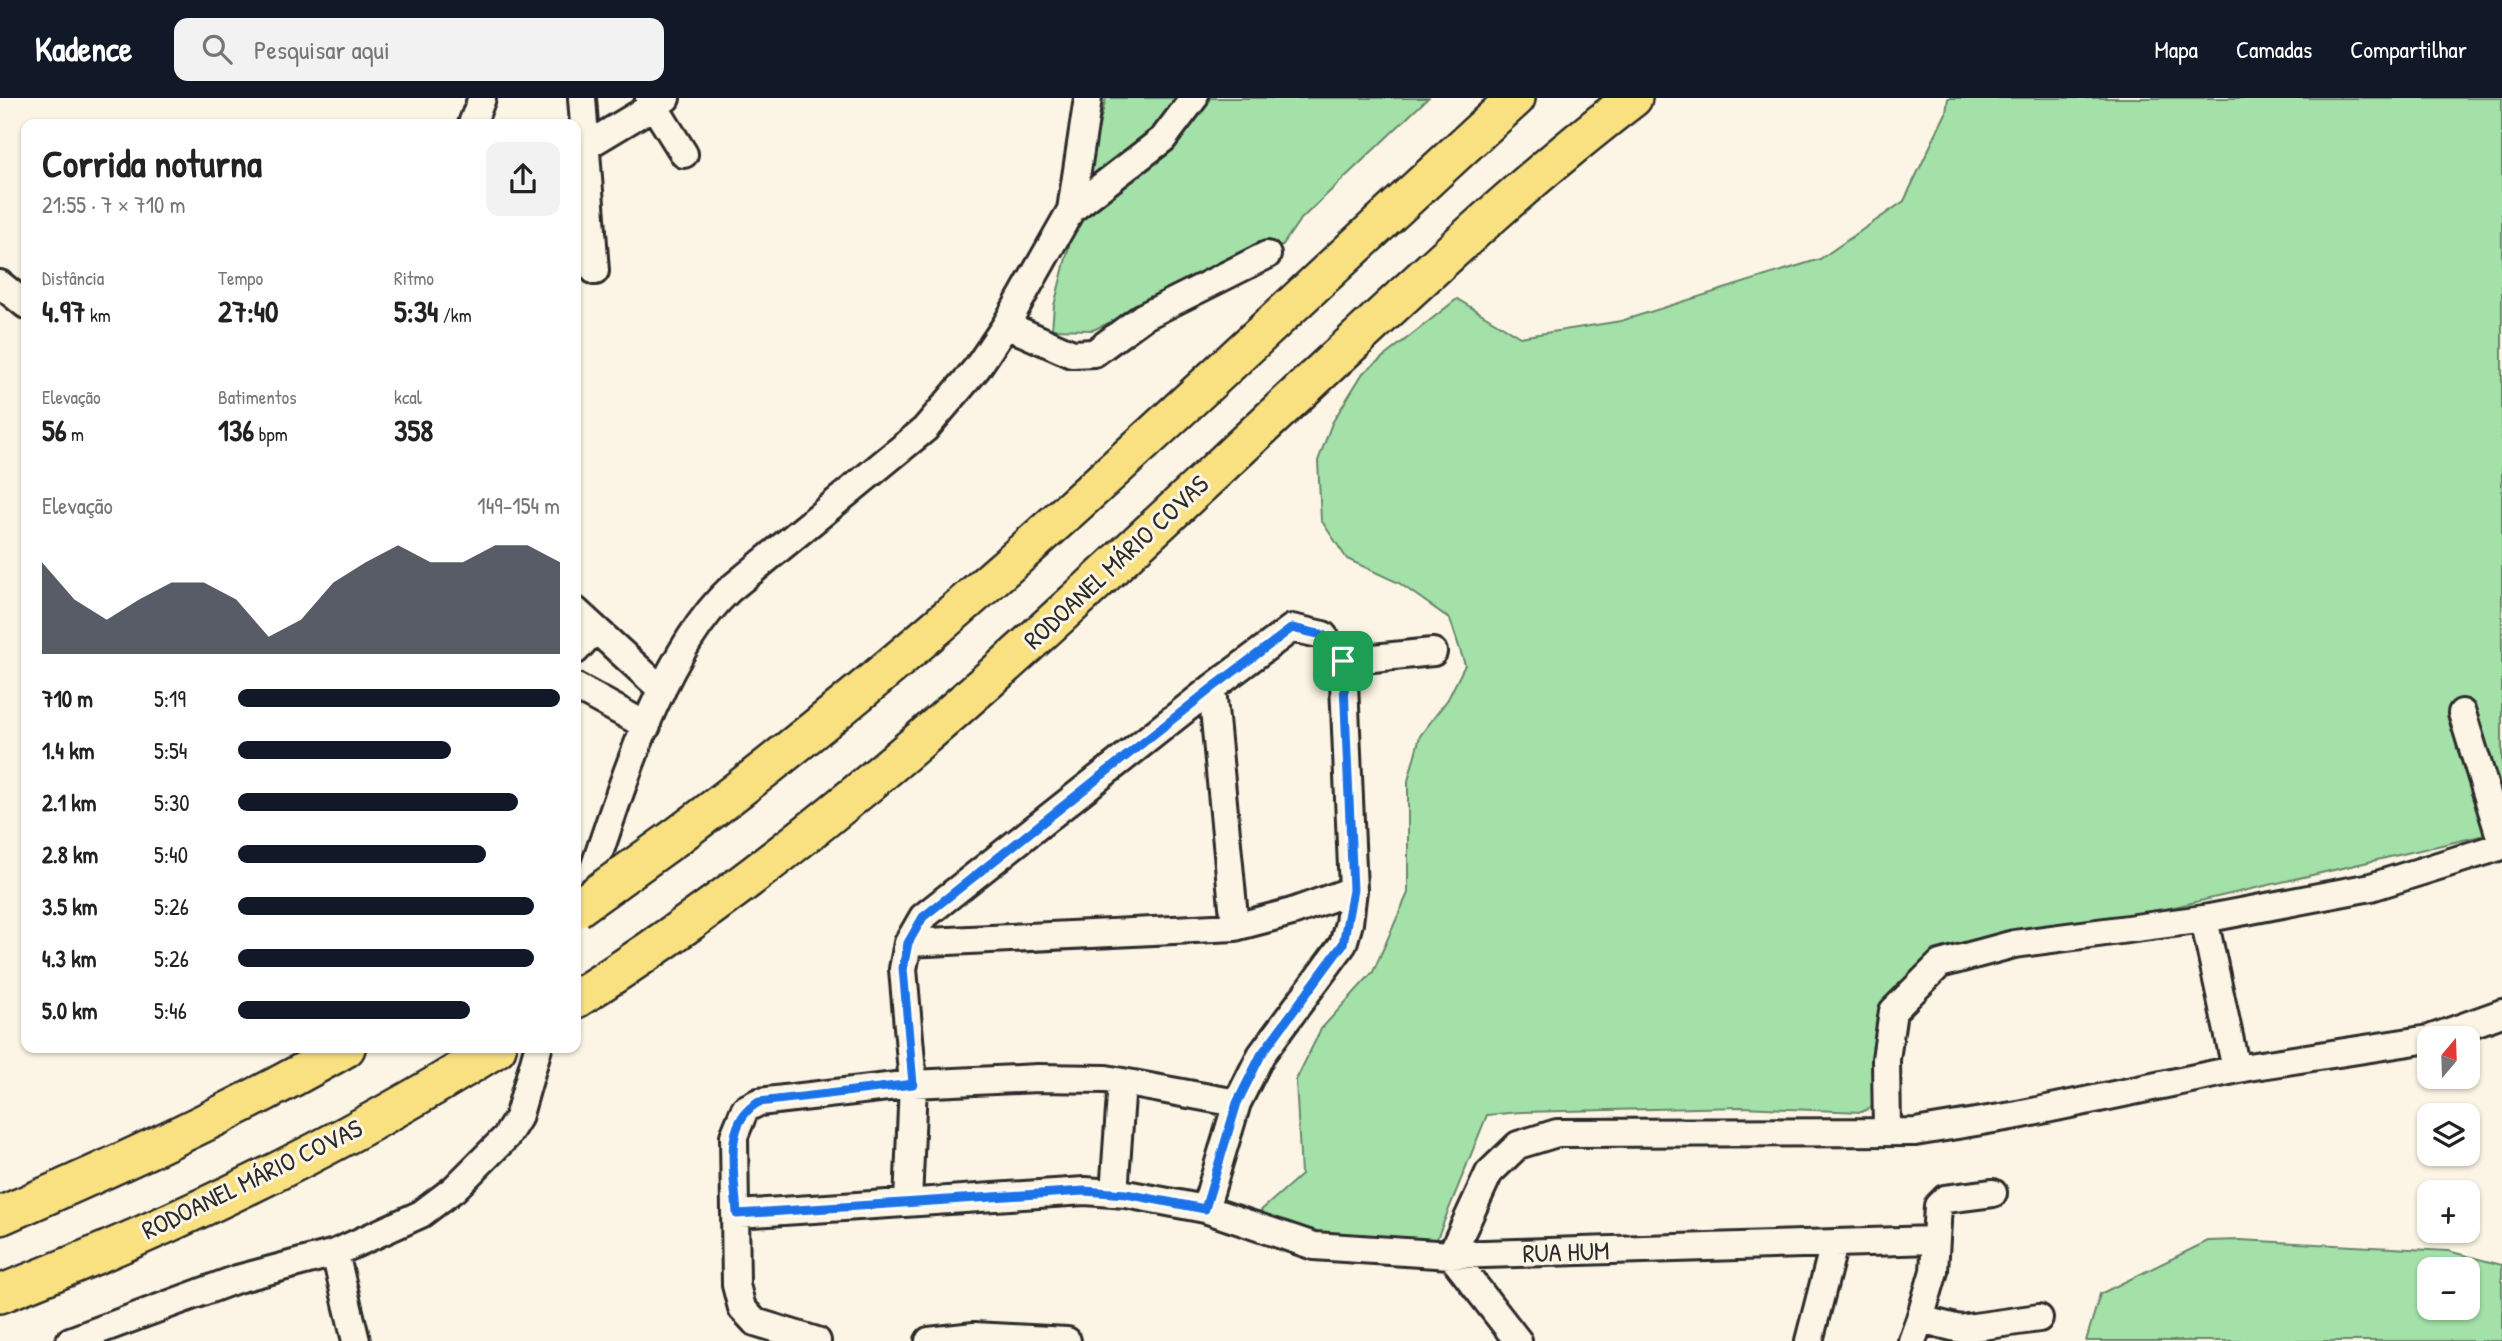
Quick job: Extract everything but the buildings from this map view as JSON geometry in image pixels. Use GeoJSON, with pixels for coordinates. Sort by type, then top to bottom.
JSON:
{"type":"FeatureCollection","features":[{"type":"Feature","properties":{"kind":"highway"},"geometry":{"type":"LineString","coordinates":[[581,905],[816,730],[975,596],[1516,98]]}},
{"type":"Feature","properties":{"kind":"highway","name":"RODOANEL MÁRIO COVAS"},"geometry":{"type":"LineString","coordinates":[[581,996],[833,812],[972,694],[1458,245],[1633,98]]}},
{"type":"Feature","properties":{"kind":"highway"},"geometry":{"type":"LineString","coordinates":[[0,1216],[146,1153],[279,1087],[337,1053]]}},
{"type":"Feature","properties":{"kind":"highway","name":"RODOANEL MÁRIO COVAS"},"geometry":{"type":"LineString","coordinates":[[0,1294],[202,1209],[325,1146],[488,1053]]}},
{"type":"Feature","properties":{"kind":"street"},"geometry":{"type":"LineString","coordinates":[[474,119],[482,98]]}},
{"type":"Feature","properties":{"kind":"street"},"geometry":{"type":"LineString","coordinates":[[582,98],[595,271]]}},
{"type":"Feature","properties":{"kind":"street"},"geometry":{"type":"LineString","coordinates":[[581,906],[647,726],[689,636],[712,606],[925,429],[977,368],[1006,325],[1071,210],[1088,98]]}},
{"type":"Feature","properties":{"kind":"street"},"geometry":{"type":"LineString","coordinates":[[1071,210],[1163,139],[1194,98]]}},
{"type":"Feature","properties":{"kind":"street"},"geometry":{"type":"LineString","coordinates":[[586,146],[656,101],[684,154]]}},
{"type":"Feature","properties":{"kind":"street"},"geometry":{"type":"LineString","coordinates":[[1006,325],[1072,354],[1094,353],[1143,317],[1267,255]]}},
{"type":"Feature","properties":{"kind":"street"},"geometry":{"type":"LineString","coordinates":[[0,284],[21,300]]}},
{"type":"Feature","properties":{"kind":"street"},"geometry":{"type":"LineString","coordinates":[[581,616],[662,690]]}},
{"type":"Feature","properties":{"kind":"street"},"geometry":{"type":"LineString","coordinates":[[737,1214],[1084,1191],[1114,1193],[1205,1209],[1237,1103],[1261,1055],[1343,944],[1353,890],[1343,661],[1323,635],[1292,628],[923,917],[908,943],[903,968],[913,1084],[908,1202]]}},
{"type":"Feature","properties":{"kind":"street"},"geometry":{"type":"LineString","coordinates":[[581,644],[594,629]]}},
{"type":"Feature","properties":{"kind":"street"},"geometry":{"type":"LineString","coordinates":[[1343,661],[1433,652]]}},
{"type":"Feature","properties":{"kind":"street"},"geometry":{"type":"LineString","coordinates":[[1212,688],[1235,927]]}},
{"type":"Feature","properties":{"kind":"street"},"geometry":{"type":"LineString","coordinates":[[581,690],[647,726]]}},
{"type":"Feature","properties":{"kind":"street"},"geometry":{"type":"LineString","coordinates":[[1887,1132],[1886,1059],[1893,1011],[1940,964],[2014,944],[2204,919],[2371,887],[2502,844],[2462,713]]}},
{"type":"Feature","properties":{"kind":"street"},"geometry":{"type":"LineString","coordinates":[[908,943],[1235,927],[1292,912],[1353,890]]}},
{"type":"Feature","properties":{"kind":"street"},"geometry":{"type":"LineString","coordinates":[[2204,919],[2236,1069]]}},
{"type":"Feature","properties":{"kind":"street"},"geometry":{"type":"LineString","coordinates":[[2465,1026],[2502,1013]]}},
{"type":"Feature","properties":{"kind":"street"},"geometry":{"type":"LineString","coordinates":[[1518,1341],[1451,1255],[1489,1174],[1518,1145],[1557,1133],[1915,1132],[2018,1115],[2236,1069],[2417,1040]]}},
{"type":"Feature","properties":{"kind":"street"},"geometry":{"type":"LineString","coordinates":[[69,1341],[237,1279],[335,1253],[421,1214],[486,1159],[518,1118],[537,1053]]}},
{"type":"Feature","properties":{"kind":"street"},"geometry":{"type":"LineString","coordinates":[[817,1341],[755,1322],[742,1308],[736,1285],[734,1136],[745,1109],[759,1102],[913,1084],[1038,1078],[1122,1082],[1237,1103]]}},
{"type":"Feature","properties":{"kind":"street"},"geometry":{"type":"LineString","coordinates":[[1114,1193],[1122,1082]]}},
{"type":"Feature","properties":{"kind":"street"},"geometry":{"type":"LineString","coordinates":[[1993,1193],[1945,1199],[1938,1206],[1934,1271],[1916,1330],[1960,1329],[2039,1318]]}},
{"type":"Feature","properties":{"kind":"street","name":"RUA HUM"},"geometry":{"type":"LineString","coordinates":[[1205,1209],[1314,1246],[1451,1255],[1934,1240]]}},
{"type":"Feature","properties":{"kind":"street"},"geometry":{"type":"LineString","coordinates":[[1809,1341],[1834,1244]]}},
{"type":"Feature","properties":{"kind":"street"},"geometry":{"type":"LineString","coordinates":[[335,1253],[356,1341]]}},
{"type":"Feature","properties":{"kind":"street"},"geometry":{"type":"LineString","coordinates":[[929,1341],[974,1336],[1067,1341]]}},
{"type":"Feature","properties":{"kind":"green space"},"geometry":{"type":"Polygon","coordinates":[[[1106,98],[1428,98],[1299,221],[1282,246],[1093,330],[1052,329],[1054,306],[1106,98]]]}},
{"type":"Feature","properties":{"kind":"green space"},"geometry":{"type":"Polygon","coordinates":[[[1948,98],[2502,98],[2502,831],[2027,941],[1940,964],[1893,1011],[1886,1100],[1862,1112],[1742,1107],[1487,1115],[1432,1251],[1316,1242],[1249,1221],[1301,1175],[1296,1080],[1321,1029],[1373,972],[1408,893],[1408,781],[1420,736],[1448,699],[1465,665],[1450,619],[1399,583],[1347,559],[1321,520],[1318,461],[1332,423],[1363,373],[1457,299],[1520,337],[1621,321],[1820,259],[1904,201],[1946,113],[1948,98]]]}},
{"type":"Feature","properties":{"kind":"green space"},"geometry":{"type":"Polygon","coordinates":[[[2240,1240],[2448,1251],[2471,1257],[2417,1257],[2417,1320],[2480,1320],[2480,1259],[2502,1265],[2502,1341],[2086,1341],[2100,1294],[2208,1241],[2240,1240]]]}},
{"type":"Feature","properties":{"kind":"route"},"geometry":{"type":"LineString","coordinates":[[1292,628],[1323,635],[1343,661],[1353,890],[1349,923],[1343,944],[1261,1055],[1237,1103],[1205,1209],[1126,1194],[1084,1191],[737,1214],[734,1136],[745,1109],[759,1102],[913,1084],[903,968],[908,943],[923,917],[1292,628]]}}]}
